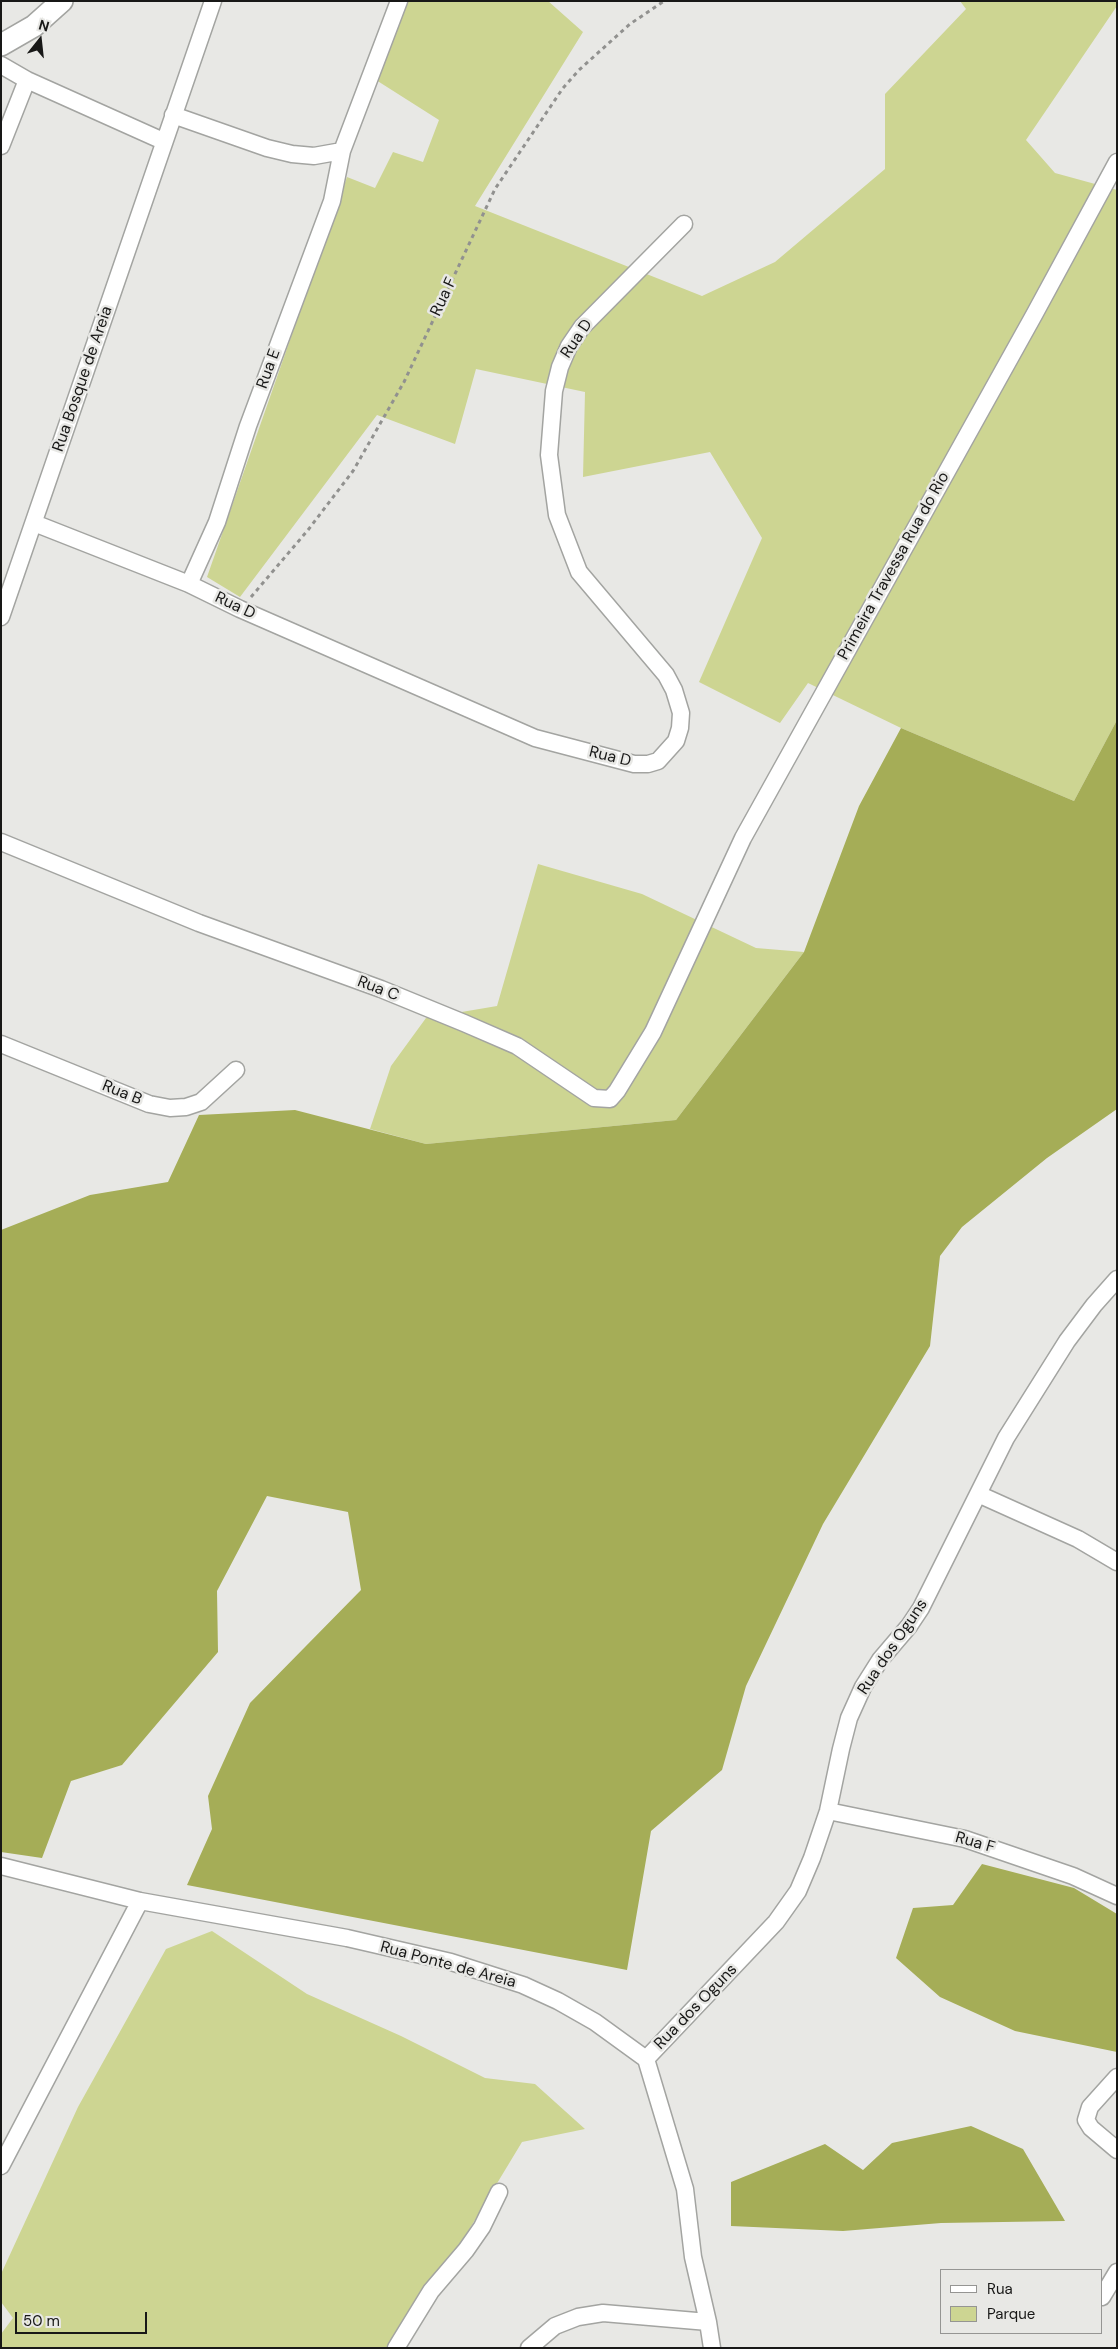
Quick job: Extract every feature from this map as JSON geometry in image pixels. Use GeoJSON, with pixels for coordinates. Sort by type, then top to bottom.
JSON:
{"type":"FeatureCollection","features":[{"type":"Feature","properties":{"kind":"street"},"geometry":{"type":"LineString","coordinates":[[1,45],[34,26],[62,1]]}},
{"type":"Feature","properties":{"kind":"street","name":"Rua Bosque de Areia"},"geometry":{"type":"LineString","coordinates":[[1,617],[163,141],[213,1]]}},
{"type":"Feature","properties":{"kind":"street","name":"Rua E"},"geometry":{"type":"LineString","coordinates":[[190,584],[217,522],[248,426],[332,201],[342,151],[399,1]]}},
{"type":"Feature","properties":{"kind":"street"},"geometry":{"type":"LineString","coordinates":[[1,66],[27,80],[163,141]]}},
{"type":"Feature","properties":{"kind":"street"},"geometry":{"type":"LineString","coordinates":[[1,146],[27,80]]}},
{"type":"Feature","properties":{"kind":"street"},"geometry":{"type":"LineString","coordinates":[[172,115],[267,148],[292,154],[314,156],[342,151]]}},
{"type":"Feature","properties":{"kind":"street","name":"Primeira Travessa Rua do Rio"},"geometry":{"type":"LineString","coordinates":[[679,973],[743,838],[1117,162]]}},
{"type":"Feature","properties":{"kind":"street","name":"Rua D"},"geometry":{"type":"LineString","coordinates":[[34,523],[190,584],[240,609],[535,738],[634,764],[648,764],[658,761],[676,741],[680,728],[681,713],[674,690],[666,675],[579,572],[557,515],[549,455],[554,391],[560,367],[569,346],[582,327],[684,224]]}},
{"type":"Feature","properties":{"kind":"street","name":"Rua C"},"geometry":{"type":"LineString","coordinates":[[1,842],[200,923],[381,989],[517,1046],[599,1100],[610,1099],[617,1091],[653,1032],[679,973]]}},
{"type":"Feature","properties":{"kind":"street","name":"Rua B"},"geometry":{"type":"LineString","coordinates":[[1,1044],[149,1104],[170,1108],[186,1107],[201,1102],[236,1070]]}},
{"type":"Feature","properties":{"kind":"street","name":"Rua dos Oguns"},"geometry":{"type":"LineString","coordinates":[[646,2059],[776,1922],[798,1891],[812,1858],[828,1811],[840,1749],[849,1718],[863,1687],[880,1660],[909,1626],[921,1608],[1006,1438],[1067,1341],[1094,1305],[1117,1279]]}},
{"type":"Feature","properties":{"kind":"street"},"geometry":{"type":"LineString","coordinates":[[978,1494],[1078,1539],[1117,1562]]}},
{"type":"Feature","properties":{"kind":"street","name":"Rua F"},"geometry":{"type":"LineString","coordinates":[[828,1811],[965,1839],[1073,1876],[1117,1896]]}},
{"type":"Feature","properties":{"kind":"street","name":"Rua Ponte de Areia"},"geometry":{"type":"LineString","coordinates":[[1,1866],[140,1900],[347,1938],[451,1962],[523,1985],[558,2000],[595,2022],[646,2059]]}},
{"type":"Feature","properties":{"kind":"street"},"geometry":{"type":"LineString","coordinates":[[1,2166],[140,1900]]}},
{"type":"Feature","properties":{"kind":"street"},"geometry":{"type":"LineString","coordinates":[[646,2059],[685,2189],[693,2257],[712,2348]]}},
{"type":"Feature","properties":{"kind":"street"},"geometry":{"type":"LineString","coordinates":[[1117,2077],[1090,2106],[1086,2120],[1091,2128],[1117,2150]]}},
{"type":"Feature","properties":{"kind":"street"},"geometry":{"type":"LineString","coordinates":[[396,2348],[431,2291],[466,2250],[482,2226],[499,2192]]}},
{"type":"Feature","properties":{"kind":"street"},"geometry":{"type":"LineString","coordinates":[[1103,2295],[1117,2272]]}},
{"type":"Feature","properties":{"kind":"street"},"geometry":{"type":"LineString","coordinates":[[529,2348],[555,2326],[578,2316],[603,2313],[708,2322]]}},
{"type":"Feature","properties":{"kind":"path","name":"Rua F"},"geometry":{"type":"LineString","coordinates":[[240,609],[308,530],[358,462],[404,382],[496,189],[563,88],[579,70],[630,24],[664,1]]}},
{"type":"Feature","properties":{"kind":"green space"},"geometry":{"type":"Polygon","coordinates":[[[408,1],[548,1],[583,32],[475,206],[702,296],[775,262],[885,169],[885,94],[966,9],[960,1],[1117,1],[1117,6],[1026,140],[1055,173],[1117,190],[1117,720],[1074,801],[901,728],[808,683],[780,723],[699,682],[762,538],[710,452],[583,477],[585,392],[476,369],[455,444],[377,415],[240,597],[207,577],[347,177],[375,188],[393,152],[423,162],[439,120],[376,80],[408,1]]]}},
{"type":"Feature","properties":{"kind":"green space"},"geometry":{"type":"Polygon","coordinates":[[[1117,720],[1117,1109],[1047,1158],[962,1227],[940,1256],[930,1346],[823,1524],[746,1686],[722,1770],[651,1831],[627,1970],[187,1885],[212,1829],[208,1796],[250,1703],[361,1590],[348,1512],[267,1496],[217,1591],[218,1652],[122,1765],[71,1781],[42,1858],[1,1852],[1,1230],[90,1195],[168,1182],[199,1115],[295,1110],[426,1144],[676,1120],[804,952],[859,806],[901,728],[1074,801],[1117,720]]]}},
{"type":"Feature","properties":{"kind":"green space"},"geometry":{"type":"Polygon","coordinates":[[[538,864],[642,894],[756,948],[804,952],[676,1120],[426,1144],[370,1129],[391,1066],[426,1018],[497,1006],[538,864]]]}},
{"type":"Feature","properties":{"kind":"green space"},"geometry":{"type":"Polygon","coordinates":[[[982,1864],[1074,1888],[1117,1914],[1117,2052],[1015,2031],[940,1997],[896,1958],[913,1908],[953,1905],[982,1864]]]}},
{"type":"Feature","properties":{"kind":"green space"},"geometry":{"type":"Polygon","coordinates":[[[212,1931],[307,1994],[401,2036],[485,2078],[535,2084],[585,2129],[522,2142],[464,2238],[386,2348],[1,2348],[1,2334],[13,2318],[1,2302],[1,2274],[78,2107],[166,1949],[212,1931]]]}},
{"type":"Feature","properties":{"kind":"green space"},"geometry":{"type":"Polygon","coordinates":[[[971,2126],[1023,2149],[1065,2221],[941,2223],[843,2231],[731,2226],[731,2182],[825,2144],[863,2170],[892,2143],[971,2126]]]}}]}
